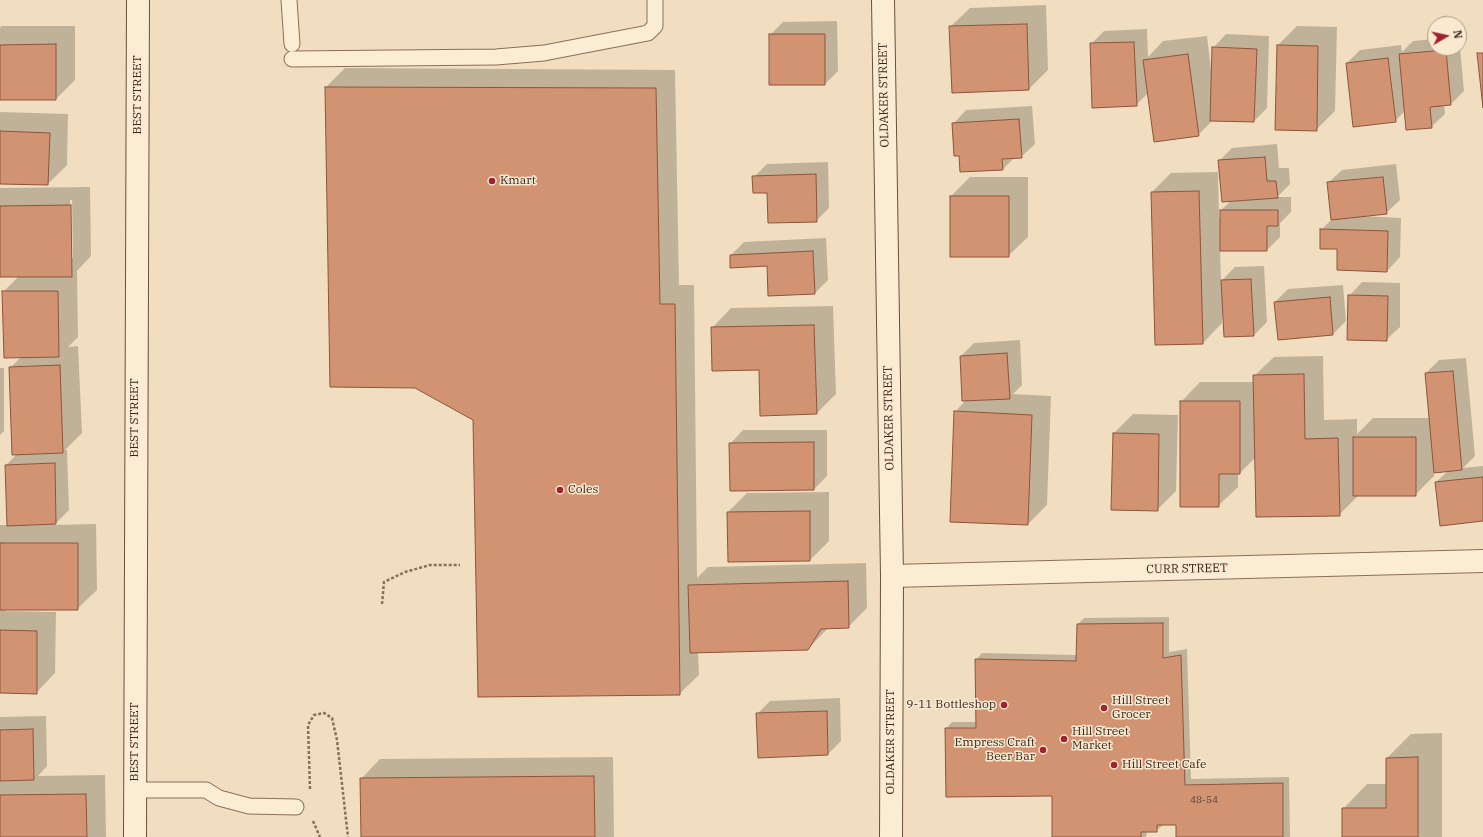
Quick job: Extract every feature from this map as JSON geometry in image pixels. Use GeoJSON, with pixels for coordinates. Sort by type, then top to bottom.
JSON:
{"type":"FeatureCollection","features":[{"type":"Feature","properties":{"kind":"main road","name":"BEST STREET"},"geometry":{"type":"LineString","coordinates":[[134,837],[138,0]]}},
{"type":"Feature","properties":{"kind":"main road","name":"OLDAKER STREET"},"geometry":{"type":"LineString","coordinates":[[883,0],[892,576],[891,837]]}},
{"type":"Feature","properties":{"kind":"main road","name":"CURR STREET"},"geometry":{"type":"LineString","coordinates":[[892,576],[1483,561]]}},
{"type":"Feature","properties":{"kind":"lane"},"geometry":{"type":"LineString","coordinates":[[289,0],[292,51],[496,57],[544,53],[648,33],[655,26],[655,0]]}},
{"type":"Feature","properties":{"kind":"lane"},"geometry":{"type":"LineString","coordinates":[[134,790],[206,790],[219,798],[249,806],[296,808]]}},
{"type":"Feature","properties":{"kind":"path"},"geometry":{"type":"LineString","coordinates":[[382,604],[384,582],[404,572],[430,565],[460,565]]}},
{"type":"Feature","properties":{"kind":"path"},"geometry":{"type":"LineString","coordinates":[[310,789],[308,726],[314,715],[324,713],[332,718],[335,733],[348,837]]}},
{"type":"Feature","properties":{"kind":"building"},"geometry":{"type":"Polygon","coordinates":[[[1027,24],[1029,90],[952,93],[949,26],[1027,24]]]}},
{"type":"Feature","properties":{"kind":"building"},"geometry":{"type":"Polygon","coordinates":[[[769,34],[825,34],[825,85],[769,85],[769,34]]]}},
{"type":"Feature","properties":{"kind":"building"},"geometry":{"type":"Polygon","coordinates":[[[1134,42],[1137,106],[1092,108],[1090,43],[1134,42]]]}},
{"type":"Feature","properties":{"kind":"building"},"geometry":{"type":"Polygon","coordinates":[[[56,44],[56,100],[0,100],[0,45],[56,44]]]}},
{"type":"Feature","properties":{"kind":"building"},"geometry":{"type":"Polygon","coordinates":[[[1277,45],[1318,46],[1317,131],[1275,130],[1277,45]]]}},
{"type":"Feature","properties":{"kind":"building"},"geometry":{"type":"Polygon","coordinates":[[[1212,47],[1257,49],[1254,122],[1210,121],[1212,47]]]}},
{"type":"Feature","properties":{"kind":"building"},"geometry":{"type":"Polygon","coordinates":[[[1427,52],[1427,56],[1447,56],[1451,105],[1430,107],[1432,128],[1406,130],[1399,54],[1427,52]]]}},
{"type":"Feature","properties":{"kind":"building"},"geometry":{"type":"Polygon","coordinates":[[[1477,53],[1483,53],[1483,108],[1477,53]]]}},
{"type":"Feature","properties":{"kind":"building"},"geometry":{"type":"Polygon","coordinates":[[[1188,54],[1199,136],[1154,142],[1143,60],[1188,54]]]}},
{"type":"Feature","properties":{"kind":"building"},"geometry":{"type":"Polygon","coordinates":[[[1388,58],[1396,122],[1353,127],[1346,63],[1388,58]]]}},
{"type":"Feature","properties":{"kind":"building"},"geometry":{"type":"Polygon","coordinates":[[[325,87],[656,88],[660,304],[675,304],[680,695],[478,697],[473,420],[415,388],[330,387],[325,87]]]}},
{"type":"Feature","properties":{"kind":"building"},"geometry":{"type":"Polygon","coordinates":[[[1019,119],[1022,158],[1002,159],[1003,170],[960,172],[959,156],[954,156],[952,123],[1019,119]]]}},
{"type":"Feature","properties":{"kind":"building"},"geometry":{"type":"Polygon","coordinates":[[[0,131],[50,133],[48,185],[0,184],[0,131]]]}},
{"type":"Feature","properties":{"kind":"building"},"geometry":{"type":"Polygon","coordinates":[[[1265,157],[1267,181],[1276,181],[1278,198],[1222,202],[1218,160],[1265,157]]]}},
{"type":"Feature","properties":{"kind":"building"},"geometry":{"type":"Polygon","coordinates":[[[816,174],[817,222],[768,223],[767,193],[753,193],[752,176],[816,174]]]}},
{"type":"Feature","properties":{"kind":"building"},"geometry":{"type":"Polygon","coordinates":[[[1383,177],[1387,214],[1331,220],[1327,182],[1383,177]]]}},
{"type":"Feature","properties":{"kind":"building"},"geometry":{"type":"Polygon","coordinates":[[[1199,191],[1203,344],[1155,345],[1151,192],[1199,191]]]}},
{"type":"Feature","properties":{"kind":"building"},"geometry":{"type":"Polygon","coordinates":[[[950,196],[1009,196],[1009,257],[950,257],[950,196]]]}},
{"type":"Feature","properties":{"kind":"building"},"geometry":{"type":"Polygon","coordinates":[[[71,205],[72,277],[0,277],[0,206],[71,205]]]}},
{"type":"Feature","properties":{"kind":"building"},"geometry":{"type":"Polygon","coordinates":[[[1220,210],[1278,210],[1278,226],[1267,226],[1267,251],[1220,251],[1220,210]]]}},
{"type":"Feature","properties":{"kind":"building"},"geometry":{"type":"Polygon","coordinates":[[[1320,229],[1388,231],[1387,272],[1337,270],[1337,249],[1320,249],[1320,229]]]}},
{"type":"Feature","properties":{"kind":"building"},"geometry":{"type":"Polygon","coordinates":[[[813,251],[815,294],[768,296],[767,266],[730,268],[730,255],[813,251]]]}},
{"type":"Feature","properties":{"kind":"building"},"geometry":{"type":"Polygon","coordinates":[[[1251,279],[1254,336],[1224,337],[1221,280],[1251,279]]]}},
{"type":"Feature","properties":{"kind":"building"},"geometry":{"type":"Polygon","coordinates":[[[2,291],[58,291],[59,357],[4,358],[2,291]]]}},
{"type":"Feature","properties":{"kind":"building"},"geometry":{"type":"Polygon","coordinates":[[[1348,295],[1388,296],[1387,341],[1347,340],[1348,295]]]}},
{"type":"Feature","properties":{"kind":"building"},"geometry":{"type":"Polygon","coordinates":[[[1330,297],[1333,335],[1278,340],[1274,302],[1330,297]]]}},
{"type":"Feature","properties":{"kind":"building"},"geometry":{"type":"Polygon","coordinates":[[[814,325],[817,414],[760,416],[759,370],[712,371],[711,327],[814,325]]]}},
{"type":"Feature","properties":{"kind":"building"},"geometry":{"type":"Polygon","coordinates":[[[1007,353],[1010,399],[962,401],[960,356],[1007,353]]]}},
{"type":"Feature","properties":{"kind":"building"},"geometry":{"type":"Polygon","coordinates":[[[60,365],[63,453],[12,455],[9,367],[60,365]]]}},
{"type":"Feature","properties":{"kind":"building"},"geometry":{"type":"Polygon","coordinates":[[[1453,371],[1462,470],[1434,473],[1425,373],[1453,371]]]}},
{"type":"Feature","properties":{"kind":"building"},"geometry":{"type":"Polygon","coordinates":[[[1304,374],[1305,439],[1338,438],[1340,516],[1256,517],[1253,375],[1304,374]]]}},
{"type":"Feature","properties":{"kind":"building"},"geometry":{"type":"Polygon","coordinates":[[[1180,401],[1240,401],[1240,474],[1219,474],[1219,507],[1180,507],[1180,401]]]}},
{"type":"Feature","properties":{"kind":"building"},"geometry":{"type":"Polygon","coordinates":[[[954,411],[1032,415],[1028,525],[950,522],[954,411]]]}},
{"type":"Feature","properties":{"kind":"building"},"geometry":{"type":"Polygon","coordinates":[[[1113,433],[1159,434],[1158,511],[1111,510],[1113,433]]]}},
{"type":"Feature","properties":{"kind":"building"},"geometry":{"type":"Polygon","coordinates":[[[1353,437],[1416,437],[1416,496],[1353,496],[1353,437]]]}},
{"type":"Feature","properties":{"kind":"building"},"geometry":{"type":"Polygon","coordinates":[[[814,442],[814,490],[730,491],[729,443],[814,442]]]}},
{"type":"Feature","properties":{"kind":"building"},"geometry":{"type":"Polygon","coordinates":[[[55,463],[56,524],[7,526],[5,465],[55,463]]]}},
{"type":"Feature","properties":{"kind":"building"},"geometry":{"type":"Polygon","coordinates":[[[1483,477],[1483,521],[1440,526],[1435,482],[1483,477]]]}},
{"type":"Feature","properties":{"kind":"building"},"geometry":{"type":"Polygon","coordinates":[[[810,511],[810,561],[728,562],[727,512],[810,511]]]}},
{"type":"Feature","properties":{"kind":"building"},"geometry":{"type":"Polygon","coordinates":[[[0,543],[78,543],[78,610],[0,610],[0,543]]]}},
{"type":"Feature","properties":{"kind":"building"},"geometry":{"type":"Polygon","coordinates":[[[848,581],[849,628],[821,629],[808,650],[690,653],[688,585],[848,581]]]}},
{"type":"Feature","properties":{"kind":"building","name":"Hill Street Market"},"geometry":{"type":"Polygon","coordinates":[[[1163,623],[1163,658],[1181,655],[1185,785],[1283,783],[1283,837],[1176,837],[1176,825],[1157,825],[1157,832],[1141,832],[1141,837],[1052,837],[1052,796],[946,797],[945,728],[976,728],[975,659],[1076,661],[1077,624],[1163,623]]]}},
{"type":"Feature","properties":{"kind":"building"},"geometry":{"type":"Polygon","coordinates":[[[0,630],[37,631],[37,694],[0,693],[0,630]]]}},
{"type":"Feature","properties":{"kind":"building"},"geometry":{"type":"Polygon","coordinates":[[[827,711],[828,755],[758,758],[756,713],[827,711]]]}},
{"type":"Feature","properties":{"kind":"building"},"geometry":{"type":"Polygon","coordinates":[[[33,729],[34,780],[0,781],[0,730],[33,729]]]}},
{"type":"Feature","properties":{"kind":"building"},"geometry":{"type":"Polygon","coordinates":[[[1418,757],[1418,837],[1342,837],[1342,808],[1386,808],[1386,758],[1418,757]]]}},
{"type":"Feature","properties":{"kind":"building"},"geometry":{"type":"Polygon","coordinates":[[[594,776],[595,837],[361,837],[360,778],[594,776]]]}},
{"type":"Feature","properties":{"kind":"building"},"geometry":{"type":"Polygon","coordinates":[[[86,794],[87,837],[0,837],[0,795],[86,794]]]}},
{"type":"Feature","properties":{"kind":"place","name":"Kmart"},"geometry":{"type":"Point","coordinates":[492,181]}},
{"type":"Feature","properties":{"kind":"place","name":"Coles"},"geometry":{"type":"Point","coordinates":[560,490]}},
{"type":"Feature","properties":{"kind":"place","name":"9-11 Bottleshop"},"geometry":{"type":"Point","coordinates":[1004,705]}},
{"type":"Feature","properties":{"kind":"place","name":"Hill Street Grocer"},"geometry":{"type":"Point","coordinates":[1104,708]}},
{"type":"Feature","properties":{"kind":"place","name":"Hill Street Market"},"geometry":{"type":"Point","coordinates":[1064,739]}},
{"type":"Feature","properties":{"kind":"place","name":"Empress Craft Beer Bar"},"geometry":{"type":"Point","coordinates":[1043,750]}},
{"type":"Feature","properties":{"kind":"place","name":"Hill Street Cafe"},"geometry":{"type":"Point","coordinates":[1114,765]}}]}
